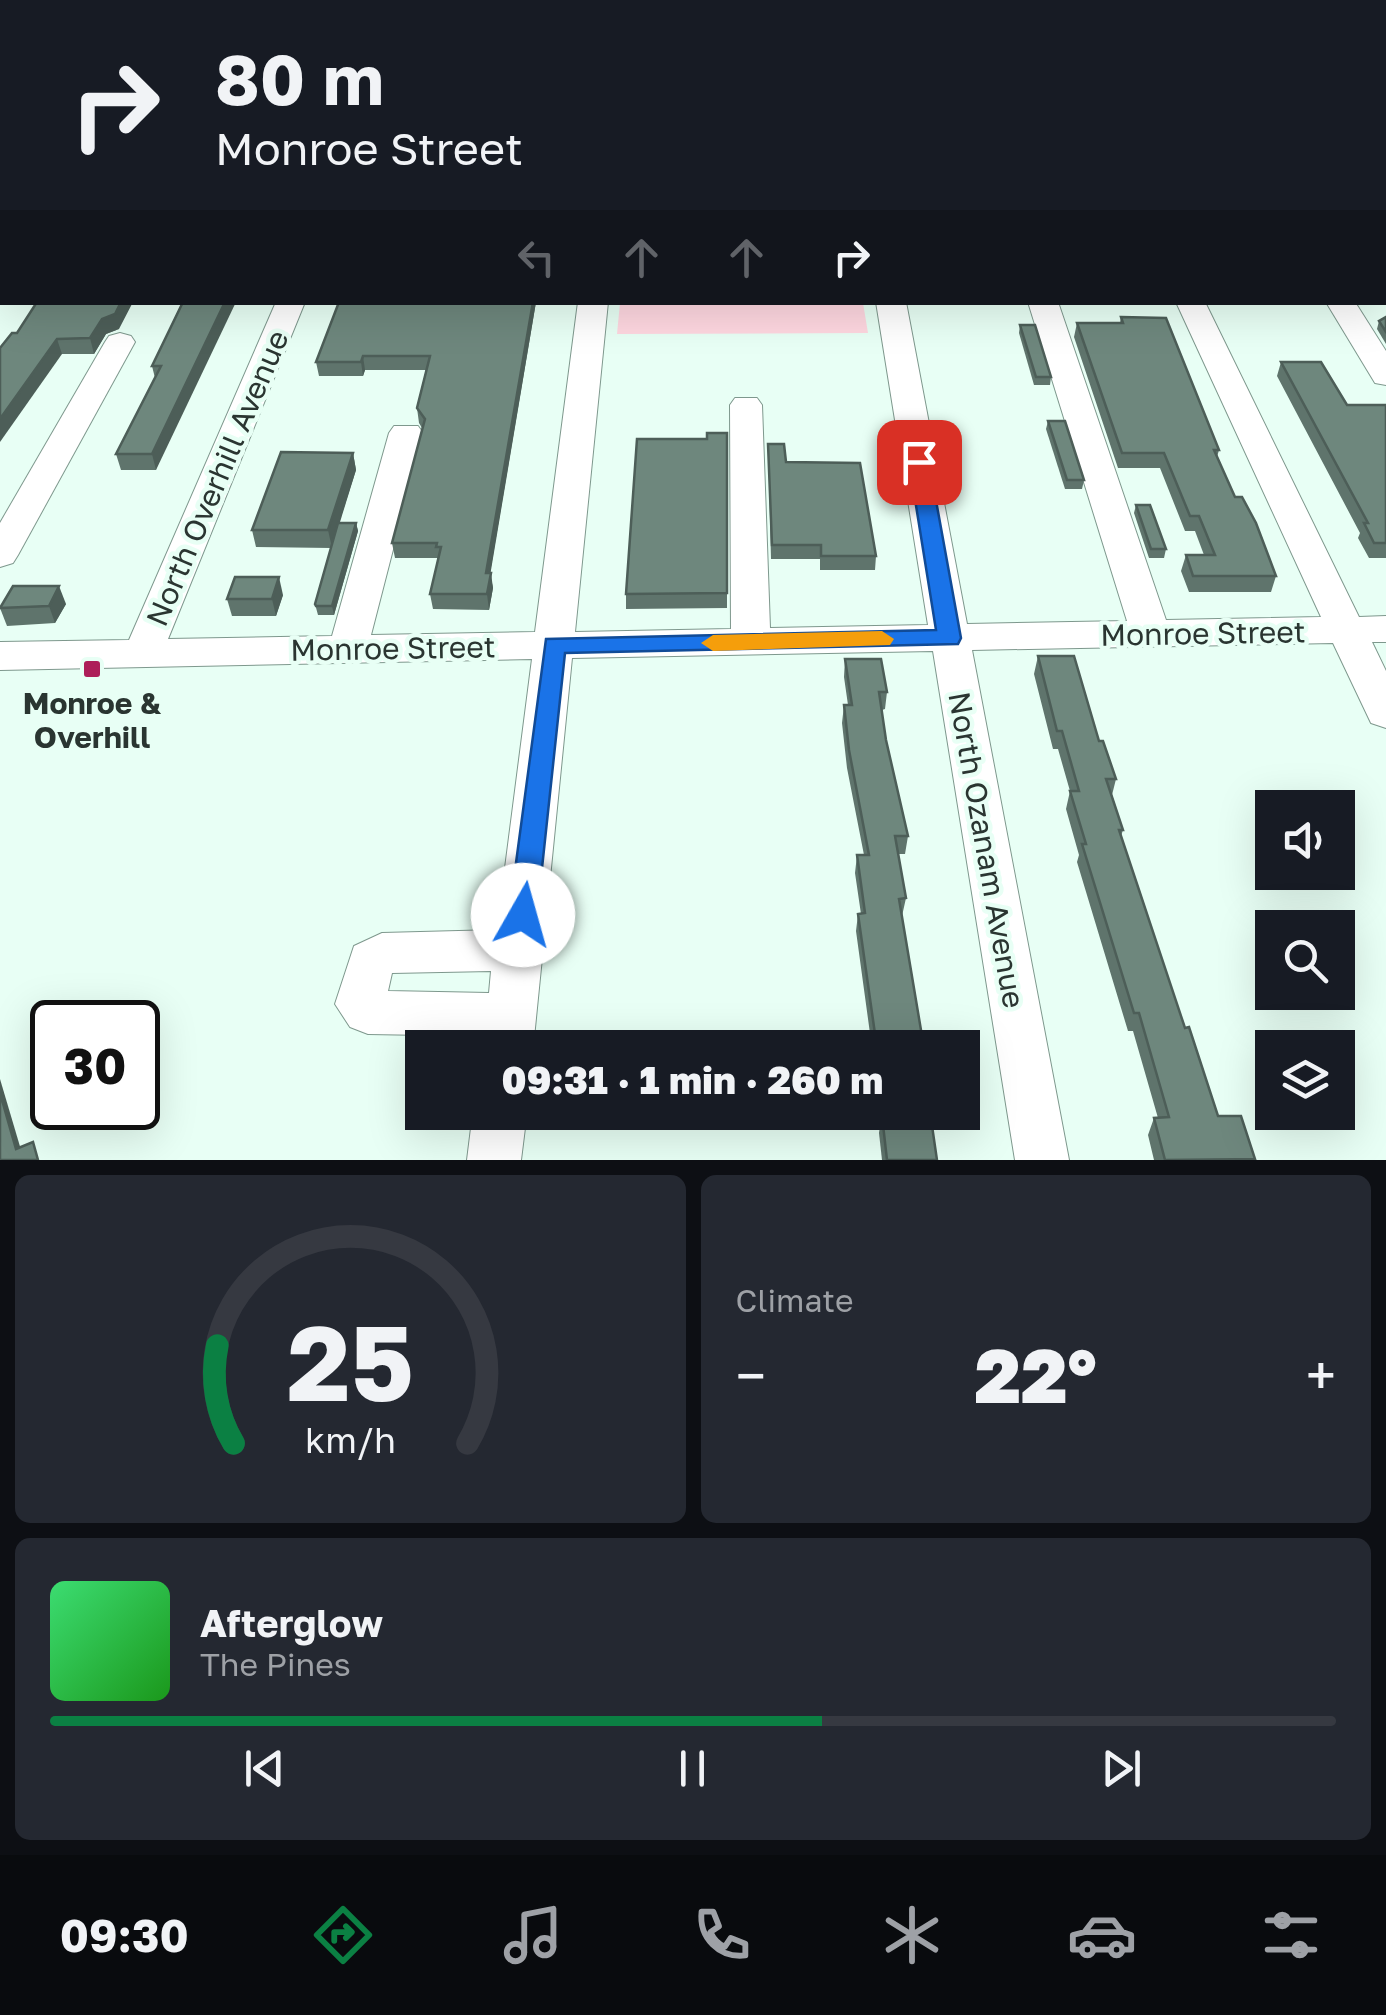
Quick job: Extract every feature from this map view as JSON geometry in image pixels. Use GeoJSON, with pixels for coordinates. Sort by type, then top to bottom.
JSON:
{"type":"FeatureCollection","features":[{"type":"Feature","properties":{"kind":"street","name":"North Overhill Avenue"},"geometry":{"type":"LineString","coordinates":[[143,653],[290,305]]}},
{"type":"Feature","properties":{"kind":"street"},"geometry":{"type":"LineString","coordinates":[[509,1030],[593,305]]}},
{"type":"Feature","properties":{"kind":"street","name":"North Ozanam Avenue"},"geometry":{"type":"LineString","coordinates":[[892,305],[1042,1160]]}},
{"type":"Feature","properties":{"kind":"street"},"geometry":{"type":"LineString","coordinates":[[1043,305],[1151,634]]}},
{"type":"Feature","properties":{"kind":"street"},"geometry":{"type":"LineString","coordinates":[[1191,305],[1386,713]]}},
{"type":"Feature","properties":{"kind":"street"},"geometry":{"type":"LineString","coordinates":[[1342,305],[1386,376]]}},
{"type":"Feature","properties":{"kind":"street"},"geometry":{"type":"LineString","coordinates":[[4,541],[120,342]]}},
{"type":"Feature","properties":{"kind":"street"},"geometry":{"type":"LineString","coordinates":[[746,404],[751,642]]}},
{"type":"Feature","properties":{"kind":"street"},"geometry":{"type":"LineString","coordinates":[[348,650],[406,433]]}},
{"type":"Feature","properties":{"kind":"street","name":"Monroe Street"},"geometry":{"type":"LineString","coordinates":[[0,656],[1386,629]]}},
{"type":"Feature","properties":{"kind":"street"},"geometry":{"type":"LineString","coordinates":[[502,1030],[368,1012],[360,1004],[370,960],[382,953],[519,950]]}},
{"type":"Feature","properties":{"kind":"street"},"geometry":{"type":"LineString","coordinates":[[494,1160],[498,1130]]}},
{"type":"Feature","properties":{"kind":"shaded area"},"geometry":{"type":"Polygon","coordinates":[[[620,305],[863,305],[868,333],[617,334],[620,305]]]}},
{"type":"Feature","properties":{"kind":"building"},"geometry":{"type":"Polygon","coordinates":[[[35,305],[120,305],[115,314],[102,319],[90,338],[57,339],[0,419],[0,348],[12,333],[17,333],[35,305]]]}},
{"type":"Feature","properties":{"kind":"building"},"geometry":{"type":"Polygon","coordinates":[[[182,305],[224,305],[152,454],[116,454],[161,366],[152,366],[182,305]]]}},
{"type":"Feature","properties":{"kind":"building"},"geometry":{"type":"Polygon","coordinates":[[[338,305],[532,305],[486,573],[491,573],[487,594],[430,594],[441,547],[436,547],[437,543],[392,543],[425,419],[417,408],[430,356],[363,356],[361,362],[316,362],[338,305]]]}},
{"type":"Feature","properties":{"kind":"building"},"geometry":{"type":"Polygon","coordinates":[[[1121,317],[1166,318],[1219,450],[1214,450],[1235,497],[1242,497],[1256,523],[1276,576],[1193,576],[1186,555],[1215,555],[1199,516],[1190,516],[1164,453],[1122,453],[1077,323],[1123,323],[1121,317]]]}},
{"type":"Feature","properties":{"kind":"building"},"geometry":{"type":"Polygon","coordinates":[[[1020,325],[1035,325],[1051,377],[1036,377],[1020,325]]]}},
{"type":"Feature","properties":{"kind":"building"},"geometry":{"type":"Polygon","coordinates":[[[1281,362],[1321,362],[1347,405],[1386,405],[1386,543],[1374,543],[1364,523],[1368,523],[1281,362]]]}},
{"type":"Feature","properties":{"kind":"building"},"geometry":{"type":"Polygon","coordinates":[[[1048,421],[1065,421],[1084,480],[1067,480],[1048,421]]]}},
{"type":"Feature","properties":{"kind":"building"},"geometry":{"type":"Polygon","coordinates":[[[707,433],[727,433],[727,593],[626,594],[637,439],[707,439],[707,433]]]}},
{"type":"Feature","properties":{"kind":"building"},"geometry":{"type":"Polygon","coordinates":[[[768,444],[784,444],[786,462],[860,463],[876,556],[821,556],[821,545],[772,545],[768,444]]]}},
{"type":"Feature","properties":{"kind":"building"},"geometry":{"type":"Polygon","coordinates":[[[281,452],[353,453],[328,530],[252,530],[281,452]]]}},
{"type":"Feature","properties":{"kind":"building"},"geometry":{"type":"Polygon","coordinates":[[[1136,505],[1150,505],[1166,549],[1151,549],[1136,505]]]}},
{"type":"Feature","properties":{"kind":"building"},"geometry":{"type":"Polygon","coordinates":[[[338,523],[356,523],[332,606],[316,606],[315,604],[338,523]]]}},
{"type":"Feature","properties":{"kind":"building"},"geometry":{"type":"Polygon","coordinates":[[[235,577],[279,577],[272,599],[227,599],[235,577]]]}},
{"type":"Feature","properties":{"kind":"building"},"geometry":{"type":"Polygon","coordinates":[[[13,586],[59,586],[49,606],[0,608],[13,586]]]}},
{"type":"Feature","properties":{"kind":"building"},"geometry":{"type":"Polygon","coordinates":[[[1038,656],[1074,656],[1099,741],[1103,741],[1116,779],[1106,779],[1123,830],[1119,830],[1185,1028],[1189,1027],[1218,1116],[1241,1116],[1255,1159],[1165,1160],[1154,1118],[1169,1117],[1082,844],[1086,844],[1070,791],[1079,791],[1062,731],[1057,731],[1038,656]]]}},
{"type":"Feature","properties":{"kind":"building"},"geometry":{"type":"Polygon","coordinates":[[[845,659],[881,659],[887,692],[879,692],[886,740],[908,836],[895,836],[906,898],[899,899],[921,1030],[874,1030],[858,914],[865,913],[857,855],[869,855],[849,750],[844,705],[852,705],[845,659]]]}},
{"type":"Feature","properties":{"kind":"building"},"geometry":{"type":"Polygon","coordinates":[[[0,1093],[16,1149],[33,1142],[38,1160],[0,1160],[0,1093]]]}},
{"type":"Feature","properties":{"kind":"building"},"geometry":{"type":"Polygon","coordinates":[[[884,1130],[933,1130],[937,1160],[887,1160],[884,1130]]]}},
{"type":"Feature","properties":{"kind":"slow traffic"},"geometry":{"type":"LineString","coordinates":[[713,643],[882,639]]}},
{"type":"Feature","properties":{"kind":"place","name":"Monroe & Overhill"},"geometry":{"type":"Point","coordinates":[92,669]}},
{"type":"Feature","properties":{"kind":"route"},"geometry":{"type":"LineString","coordinates":[[523,915],[554,645],[949,638],[919,462]]}}]}
